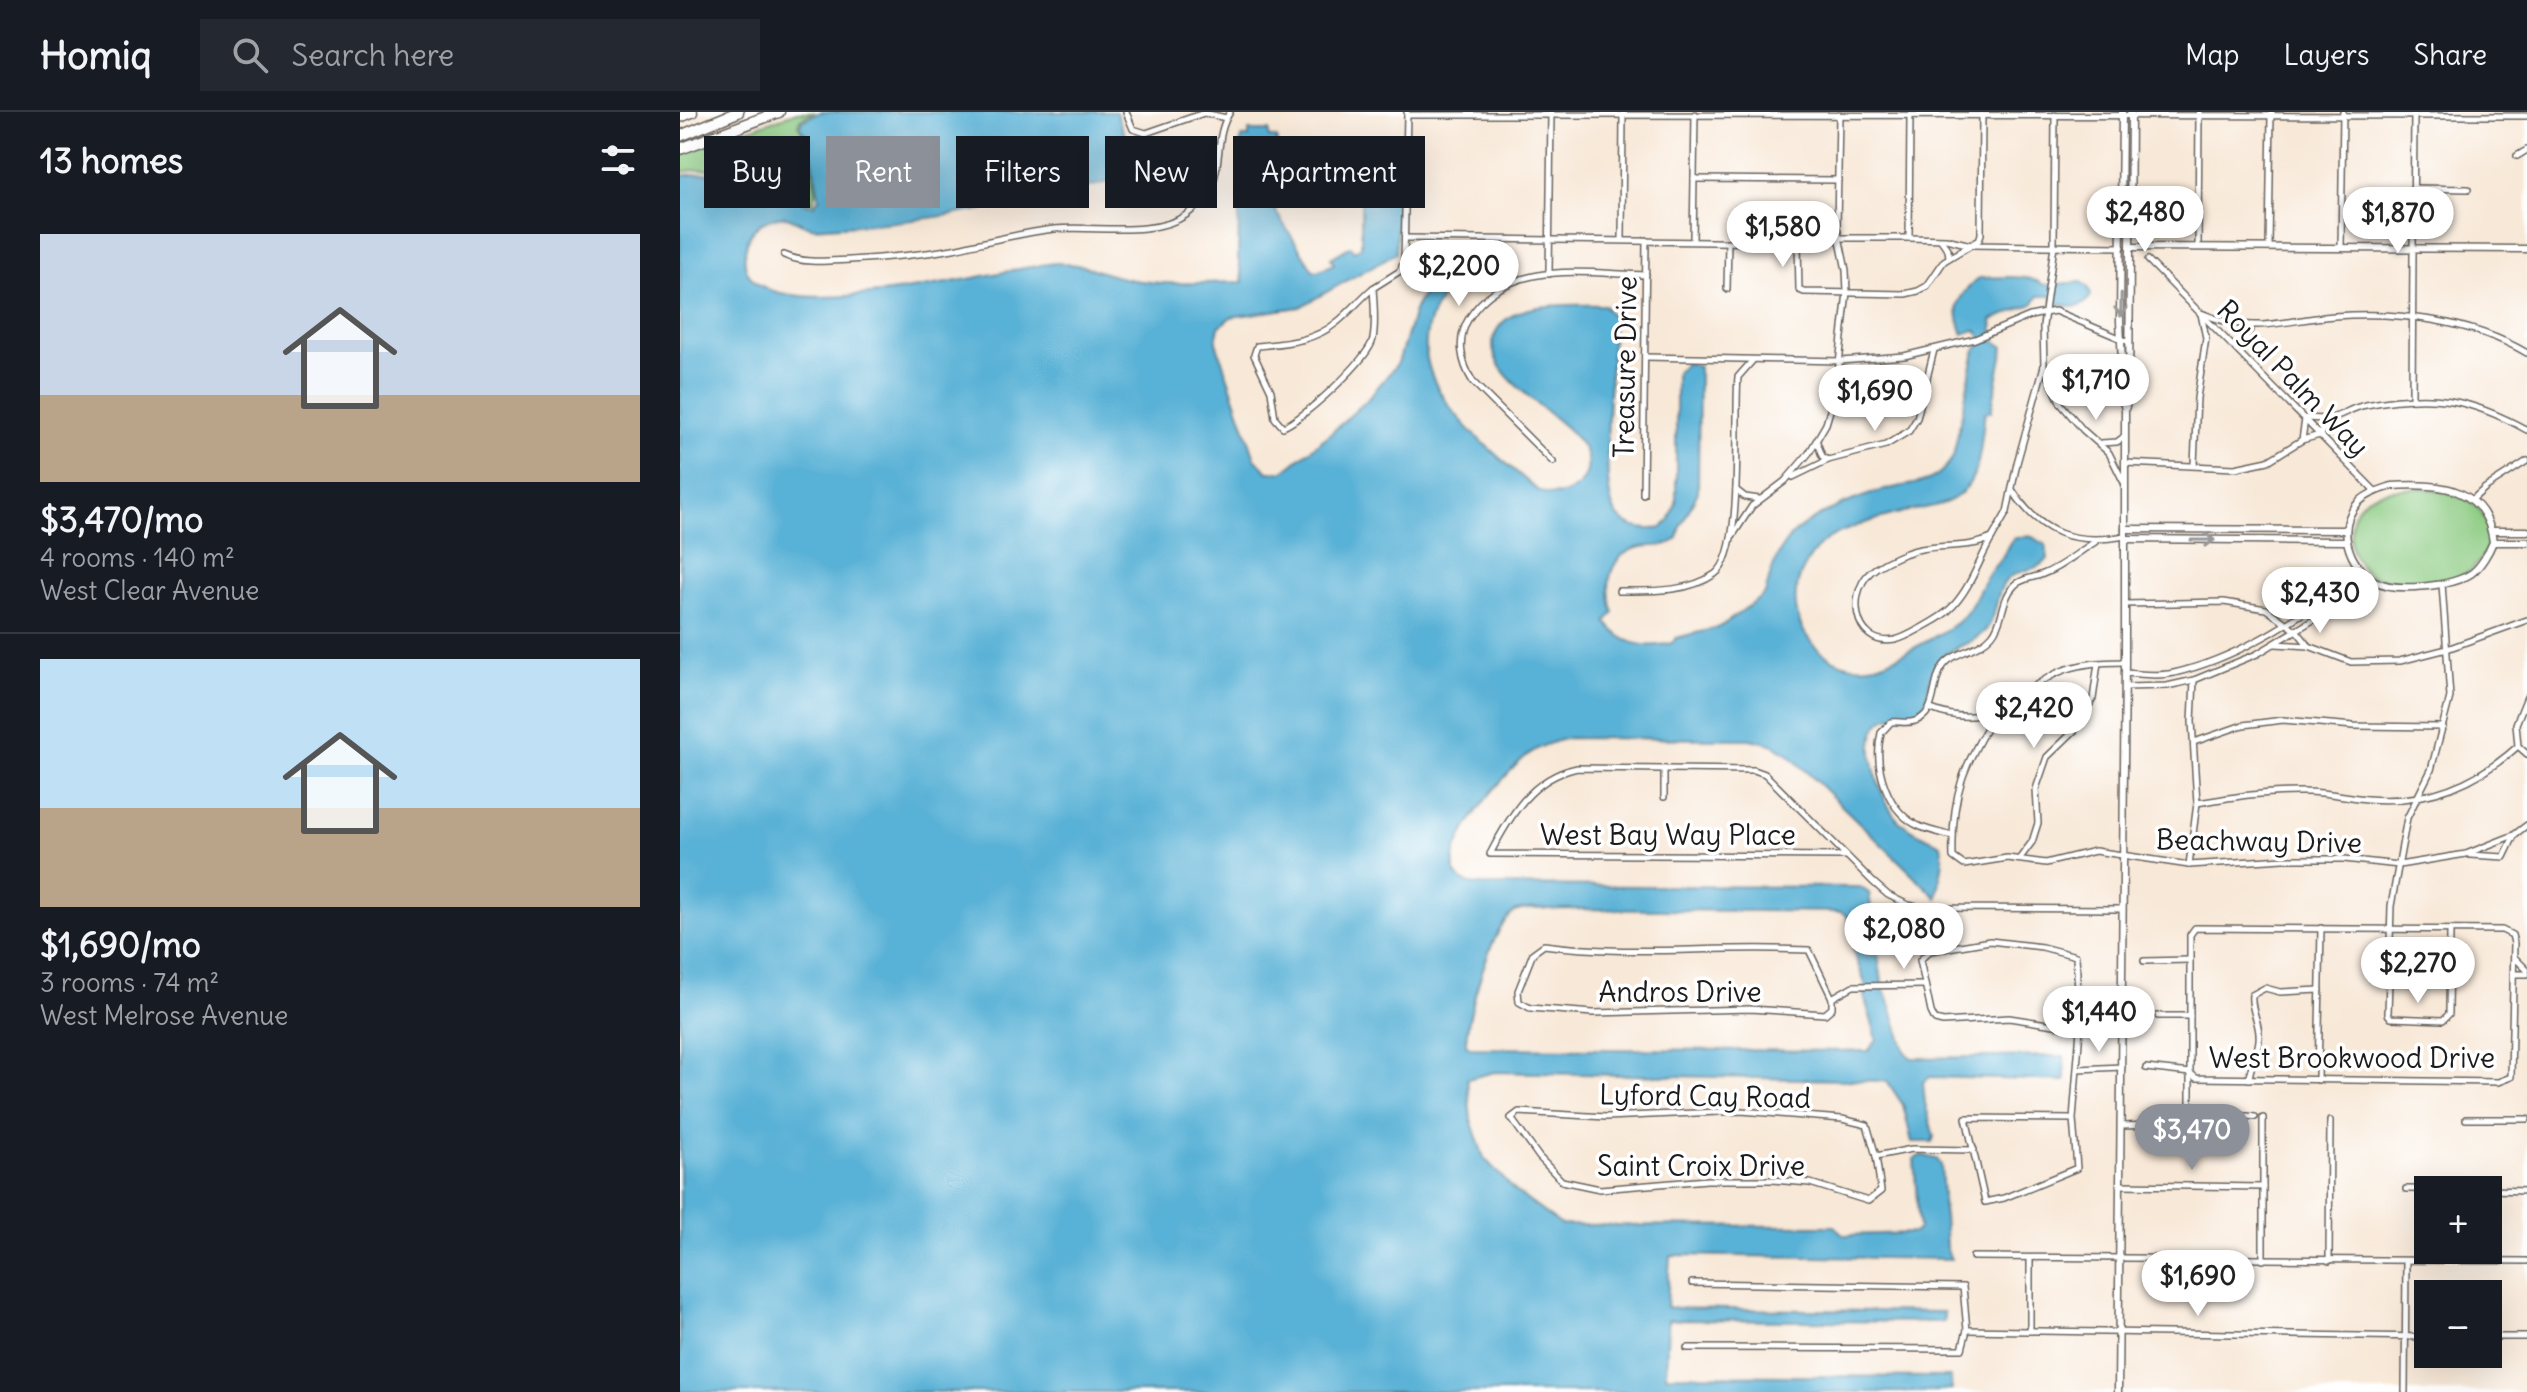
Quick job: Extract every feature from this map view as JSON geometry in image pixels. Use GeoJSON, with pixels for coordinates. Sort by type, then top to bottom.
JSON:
{"type":"FeatureCollection","features":[{"type":"Feature","properties":{"kind":"highway"},"geometry":{"type":"LineString","coordinates":[[680,117],[692,112]]}},
{"type":"Feature","properties":{"kind":"highway"},"geometry":{"type":"LineString","coordinates":[[680,136],[738,112]]}},
{"type":"Feature","properties":{"kind":"highway"},"geometry":{"type":"LineString","coordinates":[[680,149],[779,112]]}},
{"type":"Feature","properties":{"kind":"street"},"geometry":{"type":"LineString","coordinates":[[1126,112],[1133,129],[1146,133],[1204,113],[1226,118]]}},
{"type":"Feature","properties":{"kind":"street"},"geometry":{"type":"LineString","coordinates":[[784,255],[796,260],[824,261],[886,258],[948,250],[1053,229],[1140,228],[1177,221],[1195,208],[1213,183],[1226,118],[1230,112]]}},
{"type":"Feature","properties":{"kind":"street"},"geometry":{"type":"LineString","coordinates":[[1549,274],[1551,113]]}},
{"type":"Feature","properties":{"kind":"street"},"geometry":{"type":"LineString","coordinates":[[1373,288],[1371,345],[1326,394],[1283,427],[1275,418],[1271,391],[1254,355],[1255,350],[1257,346],[1293,343],[1323,332],[1336,324],[1373,288],[1403,268],[1407,114],[2527,116]]}},
{"type":"Feature","properties":{"kind":"street","name":"Treasure Drive"},"geometry":{"type":"LineString","coordinates":[[1622,240],[1623,114]]}},
{"type":"Feature","properties":{"kind":"street"},"geometry":{"type":"LineString","coordinates":[[1693,241],[1695,114]]}},
{"type":"Feature","properties":{"kind":"street"},"geometry":{"type":"LineString","coordinates":[[1733,535],[1760,499],[1798,468],[1832,408],[1841,361],[1847,292],[1837,227],[1839,114]]}},
{"type":"Feature","properties":{"kind":"street"},"geometry":{"type":"LineString","coordinates":[[2118,1392],[2125,687],[2122,114]]}},
{"type":"Feature","properties":{"kind":"street"},"geometry":{"type":"LineString","coordinates":[[2125,410],[2129,394],[2131,114]]}},
{"type":"Feature","properties":{"kind":"street"},"geometry":{"type":"LineString","coordinates":[[2198,246],[2199,114]]}},
{"type":"Feature","properties":{"kind":"street"},"geometry":{"type":"LineString","coordinates":[[2269,247],[2271,114]]}},
{"type":"Feature","properties":{"kind":"street"},"geometry":{"type":"LineString","coordinates":[[2341,248],[2343,114]]}},
{"type":"Feature","properties":{"kind":"street"},"geometry":{"type":"LineString","coordinates":[[2412,398],[2414,114]]}},
{"type":"Feature","properties":{"kind":"street"},"geometry":{"type":"LineString","coordinates":[[1909,238],[1910,115]]}},
{"type":"Feature","properties":{"kind":"street"},"geometry":{"type":"LineString","coordinates":[[1798,243],[1799,290],[1905,294],[1927,286],[1949,257],[1979,240],[1981,234],[1982,115]]}},
{"type":"Feature","properties":{"kind":"street"},"geometry":{"type":"LineString","coordinates":[[2055,115],[2054,246],[2041,342],[2044,366],[2061,404],[2083,430],[2109,453],[2125,486]]}},
{"type":"Feature","properties":{"kind":"street"},"geometry":{"type":"LineString","coordinates":[[2517,156],[2527,150]]}},
{"type":"Feature","properties":{"kind":"street"},"geometry":{"type":"LineString","coordinates":[[1694,179],[1838,180]]}},
{"type":"Feature","properties":{"kind":"street"},"geometry":{"type":"LineString","coordinates":[[2413,188],[2468,189]]}},
{"type":"Feature","properties":{"kind":"street"},"geometry":{"type":"LineString","coordinates":[[1405,238],[1798,243],[1826,243],[1840,238],[1909,238],[1941,239],[1971,245],[2527,249]]}},
{"type":"Feature","properties":{"kind":"street"},"geometry":{"type":"LineString","coordinates":[[1941,239],[1946,243],[1949,257]]}},
{"type":"Feature","properties":{"kind":"street","name":"Treasure Drive"},"geometry":{"type":"LineString","coordinates":[[1643,494],[1646,240]]}},
{"type":"Feature","properties":{"kind":"street"},"geometry":{"type":"LineString","coordinates":[[1727,289],[1728,242]]}},
{"type":"Feature","properties":{"kind":"street","name":"Royal Palm Way"},"geometry":{"type":"LineString","coordinates":[[2148,260],[2375,491]]}},
{"type":"Feature","properties":{"kind":"street"},"geometry":{"type":"LineString","coordinates":[[1553,462],[1479,390],[1466,371],[1461,347],[1467,322],[1486,298],[1509,282],[1549,274],[1646,275]]}},
{"type":"Feature","properties":{"kind":"street"},"geometry":{"type":"LineString","coordinates":[[1645,357],[1841,361],[1934,350],[2055,311],[2129,342]]}},
{"type":"Feature","properties":{"kind":"street"},"geometry":{"type":"LineString","coordinates":[[2201,313],[2226,324],[2252,325],[2334,316],[2413,318],[2463,326],[2527,353]]}},
{"type":"Feature","properties":{"kind":"street"},"geometry":{"type":"LineString","coordinates":[[2194,464],[2197,398],[2206,338],[2201,313]]}},
{"type":"Feature","properties":{"kind":"street"},"geometry":{"type":"LineString","coordinates":[[2240,353],[2252,325]]}},
{"type":"Feature","properties":{"kind":"street"},"geometry":{"type":"LineString","coordinates":[[1785,481],[1828,460],[1886,445],[1909,431],[1917,418],[1934,350]]}},
{"type":"Feature","properties":{"kind":"street"},"geometry":{"type":"LineString","coordinates":[[1619,591],[1659,591],[1701,582],[1717,573],[1726,562],[1733,535],[1738,377],[1754,360]]}},
{"type":"Feature","properties":{"kind":"street"},"geometry":{"type":"LineString","coordinates":[[1992,538],[1964,547],[1919,549],[1877,567],[1858,589],[1856,611],[1860,624],[1877,638],[1896,640],[1950,610],[1966,589],[2007,512],[2044,366]]}},
{"type":"Feature","properties":{"kind":"street"},"geometry":{"type":"LineString","coordinates":[[2302,440],[2305,418],[2328,418],[2363,405],[2412,398],[2458,400],[2495,412],[2527,430]]}},
{"type":"Feature","properties":{"kind":"street"},"geometry":{"type":"LineString","coordinates":[[2125,463],[2249,466],[2268,461],[2302,440],[2320,435],[2328,418]]}},
{"type":"Feature","properties":{"kind":"street"},"geometry":{"type":"LineString","coordinates":[[2100,443],[2117,442],[2125,436]]}},
{"type":"Feature","properties":{"kind":"street"},"geometry":{"type":"LineString","coordinates":[[1816,441],[1822,456],[1828,460]]}},
{"type":"Feature","properties":{"kind":"street"},"geometry":{"type":"LineString","coordinates":[[2473,499],[2527,461]]}},
{"type":"Feature","properties":{"kind":"street"},"geometry":{"type":"LineString","coordinates":[[2392,486],[2420,486],[2462,493],[2473,499],[2485,514],[2493,542],[2473,572],[2442,584],[2402,586],[2376,582],[2357,566],[2346,541],[2346,530],[2355,508],[2375,491],[2392,486]]}},
{"type":"Feature","properties":{"kind":"street"},"geometry":{"type":"LineString","coordinates":[[1735,489],[1745,497],[1760,499]]}},
{"type":"Feature","properties":{"kind":"street"},"geometry":{"type":"LineString","coordinates":[[2013,490],[2026,510],[2054,531],[2095,542]]}},
{"type":"Feature","properties":{"kind":"street"},"geometry":{"type":"LineString","coordinates":[[2007,512],[2026,510]]}},
{"type":"Feature","properties":{"kind":"street"},"geometry":{"type":"LineString","coordinates":[[1997,711],[1971,753],[1959,786],[1952,836],[1920,826],[1900,812],[1891,801],[1880,766],[1879,742],[1884,728],[1891,722],[1918,720],[1931,709],[1936,677],[1942,668],[1950,659],[1980,646],[1991,636],[2008,594],[2016,584],[2057,568],[2095,542],[2125,535],[2346,530]]}},
{"type":"Feature","properties":{"kind":"street"},"geometry":{"type":"LineString","coordinates":[[2491,531],[2527,531]]}},
{"type":"Feature","properties":{"kind":"street"},"geometry":{"type":"LineString","coordinates":[[2125,535],[2346,541]]}},
{"type":"Feature","properties":{"kind":"street"},"geometry":{"type":"LineString","coordinates":[[2493,542],[2527,542]]}},
{"type":"Feature","properties":{"kind":"street"},"geometry":{"type":"LineString","coordinates":[[2125,673],[2172,674],[2227,654],[2287,624],[2365,572]]}},
{"type":"Feature","properties":{"kind":"street"},"geometry":{"type":"LineString","coordinates":[[2125,687],[2167,686],[2194,680],[2274,644],[2376,582]]}},
{"type":"Feature","properties":{"kind":"street"},"geometry":{"type":"LineString","coordinates":[[2442,584],[2450,697],[2431,770],[2407,818],[2399,865],[2389,929],[2388,1014],[2396,1020],[2443,1020],[2449,1014],[2450,931]]}},
{"type":"Feature","properties":{"kind":"street"},"geometry":{"type":"LineString","coordinates":[[2125,604],[2224,602],[2266,609],[2297,631],[2309,646]]}},
{"type":"Feature","properties":{"kind":"street"},"geometry":{"type":"LineString","coordinates":[[2274,644],[2309,646],[2351,662],[2400,661],[2447,649],[2527,620]]}},
{"type":"Feature","properties":{"kind":"street"},"geometry":{"type":"LineString","coordinates":[[1931,709],[1957,716],[1997,711],[2057,673],[2074,666],[2125,662]]}},
{"type":"Feature","properties":{"kind":"street"},"geometry":{"type":"LineString","coordinates":[[2020,858],[2032,842],[2038,823],[2036,789],[2047,757],[2075,730],[2093,699],[2098,663]]}},
{"type":"Feature","properties":{"kind":"street"},"geometry":{"type":"LineString","coordinates":[[2189,865],[2197,803],[2194,680]]}},
{"type":"Feature","properties":{"kind":"street"},"geometry":{"type":"LineString","coordinates":[[2527,697],[2516,724],[2518,746],[2527,754]]}},
{"type":"Feature","properties":{"kind":"street"},"geometry":{"type":"LineString","coordinates":[[2194,742],[2243,725],[2283,720],[2354,726],[2443,727]]}},
{"type":"Feature","properties":{"kind":"street"},"geometry":{"type":"LineString","coordinates":[[2197,803],[2254,794],[2308,792],[2371,799],[2454,789],[2494,767],[2518,746]]}},
{"type":"Feature","properties":{"kind":"street","name":"West Bay Way Place"},"geometry":{"type":"LineString","coordinates":[[1664,769],[1577,768],[1560,772],[1544,781],[1513,811],[1490,854],[1846,856]]}},
{"type":"Feature","properties":{"kind":"street"},"geometry":{"type":"LineString","coordinates":[[1664,797],[1664,769],[1754,770],[1765,774],[1888,895],[1916,906],[2122,909]]}},
{"type":"Feature","properties":{"kind":"street"},"geometry":{"type":"LineString","coordinates":[[2466,854],[2514,835],[2527,825]]}},
{"type":"Feature","properties":{"kind":"street"},"geometry":{"type":"LineString","coordinates":[[2466,854],[2504,857],[2514,835]]}},
{"type":"Feature","properties":{"kind":"street","name":"Beachway Drive"},"geometry":{"type":"LineString","coordinates":[[1952,836],[1953,857],[1964,865],[1985,859],[2020,858],[2046,863],[2095,851],[2189,865],[2284,859],[2344,859],[2399,865],[2466,854]]}},
{"type":"Feature","properties":{"kind":"street"},"geometry":{"type":"LineString","coordinates":[[2190,1124],[2190,935],[2195,928],[2509,932],[2514,940],[2514,974],[2527,972]]}},
{"type":"Feature","properties":{"kind":"street"},"geometry":{"type":"LineString","coordinates":[[2318,1080],[2321,928]]}},
{"type":"Feature","properties":{"kind":"street"},"geometry":{"type":"LineString","coordinates":[[2073,1119],[1966,1118],[1985,1202],[2004,1198],[2077,1168],[2073,1119],[2080,1029],[2076,956],[2042,947],[1990,941],[1930,951],[1920,960],[1935,1020],[2009,1018],[2080,1029]]}},
{"type":"Feature","properties":{"kind":"street","name":"Andros Drive"},"geometry":{"type":"LineString","coordinates":[[1544,945],[1635,952],[1757,947],[1809,950],[1832,998],[1832,1008],[1825,1014],[1750,1009],[1593,1013],[1530,1008],[1519,1002],[1518,991],[1533,953],[1544,945]]}},
{"type":"Feature","properties":{"kind":"street"},"geometry":{"type":"LineString","coordinates":[[2514,957],[2527,972]]}},
{"type":"Feature","properties":{"kind":"street"},"geometry":{"type":"LineString","coordinates":[[2144,961],[2190,960]]}},
{"type":"Feature","properties":{"kind":"street","name":"West Brookwood Drive"},"geometry":{"type":"LineString","coordinates":[[2146,1068],[2190,1073],[2196,1078],[2498,1082],[2511,1077],[2514,974]]}},
{"type":"Feature","properties":{"kind":"street"},"geometry":{"type":"LineString","coordinates":[[1832,998],[1853,986],[1925,985]]}},
{"type":"Feature","properties":{"kind":"street"},"geometry":{"type":"LineString","coordinates":[[2249,1079],[2259,1039],[2258,1023],[2251,1004],[2252,995],[2265,988],[2280,992],[2320,990]]}},
{"type":"Feature","properties":{"kind":"street"},"geometry":{"type":"LineString","coordinates":[[2158,1016],[2190,1016]]}},
{"type":"Feature","properties":{"kind":"street"},"geometry":{"type":"LineString","coordinates":[[2078,1069],[2122,1067]]}},
{"type":"Feature","properties":{"kind":"street","name":"Lyford Cay Road"},"geometry":{"type":"LineString","coordinates":[[1511,1118],[1519,1112],[1606,1117],[1741,1111],[1842,1119],[1867,1125],[1876,1156]]}},
{"type":"Feature","properties":{"kind":"street"},"geometry":{"type":"LineString","coordinates":[[2122,1126],[2190,1124],[2255,1117]]}},
{"type":"Feature","properties":{"kind":"street","name":"Saint Croix Drive"},"geometry":{"type":"LineString","coordinates":[[1511,1118],[1539,1157],[1562,1181],[1600,1189],[1707,1180],[1772,1180],[1810,1183],[1868,1201],[1881,1191],[1876,1156]]}},
{"type":"Feature","properties":{"kind":"street"},"geometry":{"type":"LineString","coordinates":[[2263,1118],[2263,1260]]}},
{"type":"Feature","properties":{"kind":"street"},"geometry":{"type":"LineString","coordinates":[[2466,1119],[2527,1119]]}},
{"type":"Feature","properties":{"kind":"street"},"geometry":{"type":"LineString","coordinates":[[2329,1261],[2330,1121]]}},
{"type":"Feature","properties":{"kind":"street"},"geometry":{"type":"LineString","coordinates":[[1876,1156],[1912,1149],[1974,1150]]}},
{"type":"Feature","properties":{"kind":"street"},"geometry":{"type":"LineString","coordinates":[[2120,1185],[2263,1187]]}},
{"type":"Feature","properties":{"kind":"street"},"geometry":{"type":"LineString","coordinates":[[2406,1189],[2414,1189]]}},
{"type":"Feature","properties":{"kind":"street"},"geometry":{"type":"LineString","coordinates":[[2502,1190],[2527,1191]]}},
{"type":"Feature","properties":{"kind":"street"},"geometry":{"type":"LineString","coordinates":[[1973,1257],[2527,1261]]}},
{"type":"Feature","properties":{"kind":"street"},"geometry":{"type":"LineString","coordinates":[[2030,1258],[2030,1330]]}},
{"type":"Feature","properties":{"kind":"street"},"geometry":{"type":"LineString","coordinates":[[2405,1392],[2406,1261]]}},
{"type":"Feature","properties":{"kind":"street"},"geometry":{"type":"LineString","coordinates":[[1687,1348],[1962,1349],[1967,1330],[1963,1287],[1692,1283]]}},
{"type":"Feature","properties":{"kind":"street"},"geometry":{"type":"LineString","coordinates":[[1967,1330],[2414,1337]]}},
{"type":"Feature","properties":{"kind":"street"},"geometry":{"type":"LineString","coordinates":[[2502,1337],[2527,1337]]}},
{"type":"Feature","properties":{"kind":"green space"},"geometry":{"type":"Polygon","coordinates":[[[797,112],[814,112],[800,119],[798,125],[805,136],[730,136],[797,112]]]}},
{"type":"Feature","properties":{"kind":"green space"},"geometry":{"type":"Polygon","coordinates":[[[704,145],[704,169],[680,172],[680,154],[704,145]]]}},
{"type":"Feature","properties":{"kind":"green space"},"geometry":{"type":"Polygon","coordinates":[[[810,157],[816,191],[813,202],[810,202],[810,157]]]}},
{"type":"Feature","properties":{"kind":"green space"},"geometry":{"type":"Polygon","coordinates":[[[2424,488],[2461,497],[2478,508],[2488,529],[2489,544],[2478,562],[2460,576],[2434,582],[2406,582],[2367,575],[2351,546],[2351,531],[2359,505],[2367,498],[2388,491],[2424,488]]]}},
{"type":"Feature","properties":{"kind":"water"},"geometry":{"type":"Polygon","coordinates":[[[820,112],[1116,112],[1125,136],[1105,136],[1105,183],[1089,186],[1089,136],[956,136],[956,208],[991,208],[912,220],[822,228],[790,218],[766,221],[756,227],[747,243],[749,275],[776,292],[821,297],[876,294],[1058,263],[1147,282],[1243,282],[1238,258],[1239,208],[1276,208],[1313,270],[1317,271],[1334,264],[1331,258],[1351,246],[1354,251],[1361,247],[1361,208],[1397,208],[1396,253],[1300,307],[1231,317],[1219,327],[1218,348],[1255,458],[1268,472],[1282,472],[1330,434],[1367,400],[1398,363],[1415,308],[1429,284],[1430,275],[1443,261],[1454,251],[1486,247],[1490,251],[1488,254],[1459,276],[1437,305],[1427,333],[1427,360],[1436,385],[1452,409],[1494,453],[1536,489],[1547,494],[1567,493],[1583,481],[1587,472],[1584,449],[1575,436],[1510,380],[1493,348],[1496,332],[1504,321],[1529,309],[1604,305],[1613,317],[1607,449],[1610,496],[1618,516],[1635,527],[1662,528],[1669,521],[1676,503],[1676,373],[1686,362],[1699,367],[1698,492],[1678,538],[1665,545],[1631,550],[1616,563],[1610,582],[1614,612],[1606,622],[1620,636],[1644,645],[1672,643],[1676,638],[1720,627],[1765,594],[1782,548],[1805,525],[1859,498],[1931,479],[1946,467],[1953,457],[1975,350],[1981,343],[1975,330],[1963,334],[1958,303],[1979,278],[2022,278],[2044,285],[2082,282],[2088,287],[2091,295],[2080,306],[2054,302],[2052,296],[2039,296],[2033,304],[1992,320],[1994,340],[2004,347],[1991,412],[1985,412],[1978,462],[1966,488],[1952,500],[1936,506],[1882,518],[1826,540],[1812,555],[1797,586],[1799,619],[1805,634],[1815,646],[1842,663],[1876,665],[1920,645],[1961,619],[2013,539],[2029,535],[2046,545],[2048,559],[2005,582],[1988,627],[1976,638],[1939,659],[1930,676],[1925,703],[1920,712],[1884,719],[1876,728],[1872,740],[1874,770],[1891,811],[1907,827],[1941,844],[1943,861],[1937,898],[1787,753],[1772,744],[1750,739],[1569,738],[1543,746],[1518,764],[1485,800],[1458,844],[1454,863],[1459,878],[1477,885],[1860,887],[1869,893],[1883,989],[1905,1051],[1911,1058],[2064,1056],[2065,1081],[1930,1077],[1923,1082],[1934,1137],[1932,1142],[1912,1142],[1903,1105],[1887,1081],[1495,1072],[1467,1079],[1471,1120],[1484,1158],[1516,1192],[1561,1225],[1834,1226],[1844,1235],[1914,1233],[1919,1229],[1914,1159],[1922,1155],[1937,1159],[1941,1165],[1946,1248],[1951,1259],[1670,1255],[1667,1308],[1944,1312],[1944,1322],[1668,1320],[1666,1375],[1950,1377],[1952,1390],[680,1392],[680,176],[704,174],[704,208],[810,208],[810,204],[814,205],[819,198],[810,136],[800,127],[801,121],[820,112]],[[1520,910],[1506,920],[1489,953],[1475,994],[1466,1044],[1470,1048],[1868,1051],[1877,1039],[1864,996],[1868,992],[1854,953],[1847,916],[1841,912],[1520,910]]]}},
{"type":"Feature","properties":{"kind":"water"},"geometry":{"type":"Polygon","coordinates":[[[1249,131],[1269,131],[1269,136],[1249,136],[1249,131]]]}}]}
